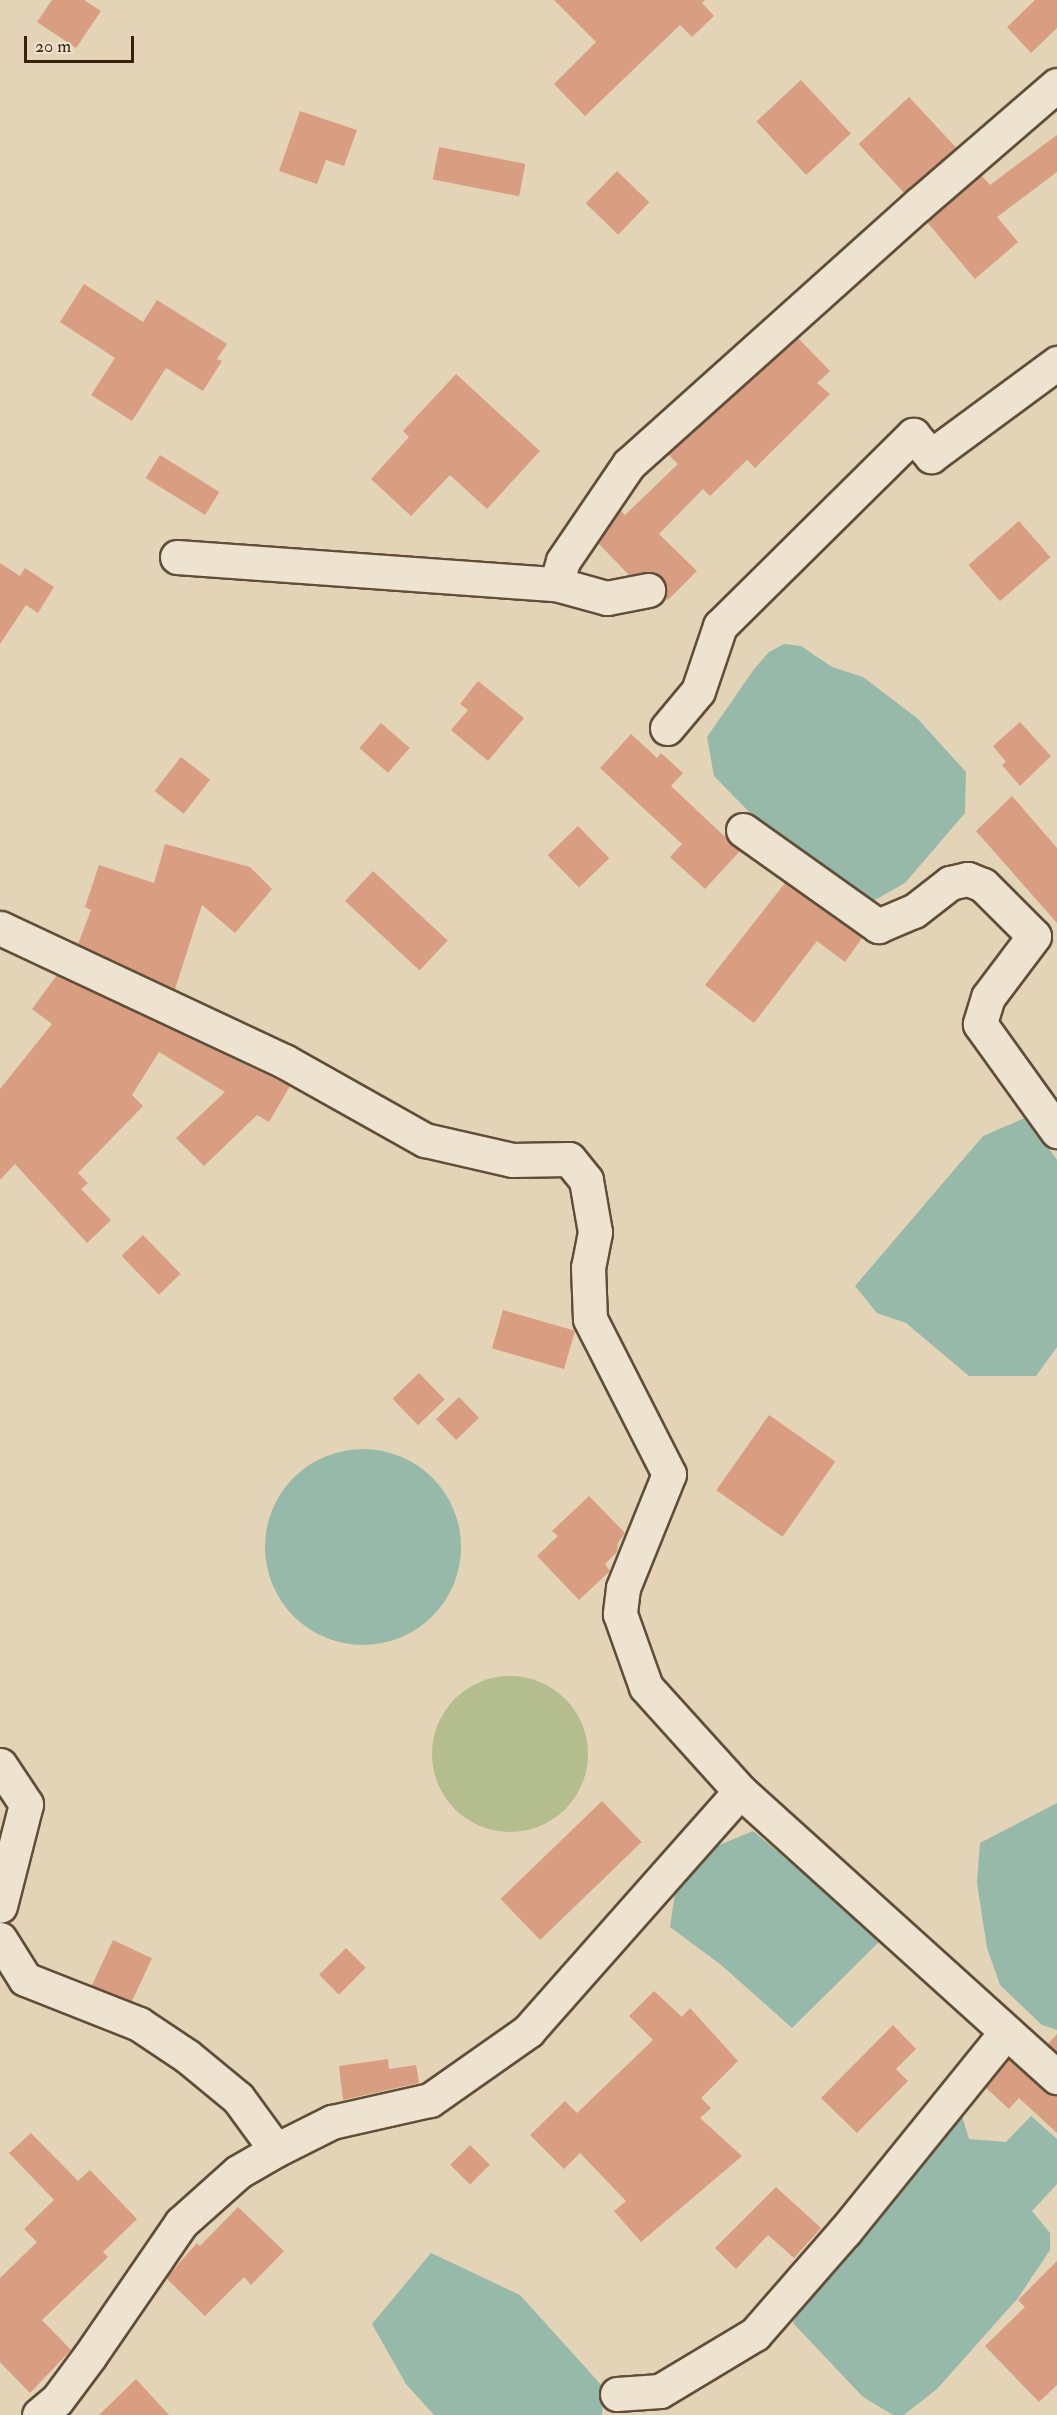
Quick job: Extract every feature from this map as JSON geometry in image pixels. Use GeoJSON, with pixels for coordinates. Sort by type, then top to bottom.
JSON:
{"type":"FeatureCollection","features":[{"type":"Feature","properties":{"kind":"street"},"geometry":{"type":"LineString","coordinates":[[556,584],[564,561],[628,464],[919,204],[1057,85]]}},
{"type":"Feature","properties":{"kind":"street"},"geometry":{"type":"LineString","coordinates":[[667,728],[698,691],[720,626],[912,435],[931,456],[1057,363]]}},
{"type":"Feature","properties":{"kind":"street"},"geometry":{"type":"LineString","coordinates":[[177,557],[556,584],[607,598],[648,590]]}},
{"type":"Feature","properties":{"kind":"street"},"geometry":{"type":"LineString","coordinates":[[743,830],[878,926],[914,911],[950,883],[968,879],[984,885],[1046,933],[988,997],[980,1024],[1057,1131]]}},
{"type":"Feature","properties":{"kind":"street"},"geometry":{"type":"LineString","coordinates":[[0,928],[284,1061],[425,1140],[512,1160],[569,1159],[586,1180],[595,1232],[588,1267],[590,1319],[669,1474],[623,1588],[620,1614],[646,1687],[740,1791],[1057,2077]]}},
{"type":"Feature","properties":{"kind":"street"},"geometry":{"type":"LineString","coordinates":[[0,1765],[27,1804],[0,1905]]}},
{"type":"Feature","properties":{"kind":"street"},"geometry":{"type":"LineString","coordinates":[[39,2415],[57,2400],[89,2357],[181,2223],[238,2172],[332,2122],[430,2100],[528,2031],[740,1791]]}},
{"type":"Feature","properties":{"kind":"street"},"geometry":{"type":"LineString","coordinates":[[0,1939],[25,1979],[139,2024],[187,2056],[238,2098],[276,2150]]}},
{"type":"Feature","properties":{"kind":"street"},"geometry":{"type":"LineString","coordinates":[[617,2394],[660,2391],[755,2334],[845,2231],[1006,2032]]}},
{"type":"Feature","properties":{"kind":"shaded area"},"geometry":{"type":"Polygon","coordinates":[[[784,644],[801,646],[832,667],[863,677],[917,718],[966,772],[965,813],[905,883],[866,905],[758,821],[714,776],[707,737],[755,668],[769,652],[784,644]]]}},
{"type":"Feature","properties":{"kind":"shaded area"},"geometry":{"type":"Polygon","coordinates":[[[1027,1117],[1057,1160],[1057,1347],[1036,1376],[969,1376],[906,1323],[877,1313],[855,1286],[983,1136],[1027,1117]]]}},
{"type":"Feature","properties":{"kind":"shaded area"},"geometry":{"type":"Polygon","coordinates":[[[353,1449],[373,1449],[401,1456],[418,1465],[433,1477],[445,1492],[454,1509],[461,1537],[461,1557],[454,1585],[445,1602],[433,1617],[418,1629],[401,1638],[373,1645],[353,1645],[325,1638],[308,1629],[293,1617],[281,1602],[272,1585],[265,1557],[265,1537],[272,1509],[281,1492],[293,1477],[308,1465],[325,1456],[353,1449]]]}},
{"type":"Feature","properties":{"kind":"shaded area"},"geometry":{"type":"Polygon","coordinates":[[[510,1676],[525,1677],[540,1682],[565,1699],[582,1724],[587,1739],[587,1769],[582,1784],[565,1809],[540,1826],[525,1831],[510,1832],[495,1831],[480,1826],[455,1809],[438,1784],[433,1769],[432,1754],[433,1739],[438,1724],[455,1699],[480,1682],[495,1677],[510,1676]]]}},
{"type":"Feature","properties":{"kind":"shaded area"},"geometry":{"type":"Polygon","coordinates":[[[1057,1803],[1057,2030],[1042,2025],[1000,1985],[987,1948],[977,1883],[980,1843],[1057,1803]]]}},
{"type":"Feature","properties":{"kind":"shaded area"},"geometry":{"type":"Polygon","coordinates":[[[753,1831],[882,1939],[792,2028],[720,1964],[670,1927],[675,1893],[717,1846],[753,1831]]]}},
{"type":"Feature","properties":{"kind":"shaded area"},"geometry":{"type":"Polygon","coordinates":[[[961,2113],[969,2139],[1006,2142],[1031,2116],[1057,2139],[1057,2184],[1032,2211],[1050,2233],[1050,2250],[1018,2298],[937,2389],[904,2415],[893,2415],[863,2397],[793,2323],[804,2296],[961,2113]]]}},
{"type":"Feature","properties":{"kind":"shaded area"},"geometry":{"type":"Polygon","coordinates":[[[431,2253],[520,2295],[604,2388],[602,2415],[434,2415],[406,2384],[372,2324],[431,2253]]]}},
{"type":"Feature","properties":{"kind":"building"},"geometry":{"type":"Polygon","coordinates":[[[52,0],[84,0],[101,11],[76,48],[37,22],[52,0]]]}},
{"type":"Feature","properties":{"kind":"building"},"geometry":{"type":"Polygon","coordinates":[[[554,0],[705,0],[702,3],[714,16],[692,37],[680,25],[585,116],[554,84],[596,42],[554,0]]]}},
{"type":"Feature","properties":{"kind":"building"},"geometry":{"type":"Polygon","coordinates":[[[1035,0],[1057,0],[1057,28],[1031,53],[1007,27],[1035,0]]]}},
{"type":"Feature","properties":{"kind":"building"},"geometry":{"type":"Polygon","coordinates":[[[801,80],[851,133],[806,175],[756,122],[801,80]]]}},
{"type":"Feature","properties":{"kind":"building"},"geometry":{"type":"Polygon","coordinates":[[[909,97],[956,147],[906,195],[859,144],[909,97]]]}},
{"type":"Feature","properties":{"kind":"building"},"geometry":{"type":"Polygon","coordinates":[[[300,111],[357,130],[344,166],[326,160],[317,184],[279,171],[300,111]]]}},
{"type":"Feature","properties":{"kind":"building"},"geometry":{"type":"Polygon","coordinates":[[[1057,135],[1057,172],[997,217],[1018,242],[975,279],[927,222],[981,175],[990,185],[1057,135]]]}},
{"type":"Feature","properties":{"kind":"building"},"geometry":{"type":"Polygon","coordinates":[[[439,147],[525,164],[519,196],[433,179],[439,147]]]}},
{"type":"Feature","properties":{"kind":"building"},"geometry":{"type":"Polygon","coordinates":[[[617,171],[649,202],[618,235],[586,203],[617,171]]]}},
{"type":"Feature","properties":{"kind":"building"},"geometry":{"type":"Polygon","coordinates":[[[84,284],[143,322],[157,300],[227,344],[217,359],[222,361],[203,391],[166,368],[132,421],[91,395],[115,358],[60,322],[84,284]]]}},
{"type":"Feature","properties":{"kind":"building"},"geometry":{"type":"Polygon","coordinates":[[[798,338],[830,371],[817,383],[830,394],[755,468],[747,460],[710,496],[703,489],[659,534],[697,571],[667,601],[662,577],[654,572],[629,575],[598,543],[620,510],[625,515],[678,464],[668,454],[798,338]]]}},
{"type":"Feature","properties":{"kind":"building"},"geometry":{"type":"Polygon","coordinates":[[[456,374],[540,451],[487,509],[450,475],[411,516],[371,479],[409,437],[403,431],[456,374]]]}},
{"type":"Feature","properties":{"kind":"building"},"geometry":{"type":"Polygon","coordinates":[[[160,455],[219,492],[205,515],[146,478],[160,455]]]}},
{"type":"Feature","properties":{"kind":"building"},"geometry":{"type":"Polygon","coordinates":[[[1019,521],[1050,557],[1000,601],[968,565],[1019,521]]]}},
{"type":"Feature","properties":{"kind":"building"},"geometry":{"type":"Polygon","coordinates":[[[0,563],[20,576],[25,568],[54,587],[38,613],[26,605],[0,644],[0,563]]]}},
{"type":"Feature","properties":{"kind":"building"},"geometry":{"type":"Polygon","coordinates":[[[478,681],[524,718],[488,761],[451,730],[468,710],[460,704],[478,681]]]}},
{"type":"Feature","properties":{"kind":"building"},"geometry":{"type":"Polygon","coordinates":[[[1020,722],[1051,756],[1020,786],[1002,765],[1006,762],[993,746],[1020,722]]]}},
{"type":"Feature","properties":{"kind":"building"},"geometry":{"type":"Polygon","coordinates":[[[381,723],[410,748],[388,773],[359,748],[381,723]]]}},
{"type":"Feature","properties":{"kind":"building"},"geometry":{"type":"Polygon","coordinates":[[[631,734],[657,758],[661,753],[683,773],[671,786],[740,851],[705,889],[670,857],[682,844],[600,768],[631,734]]]}},
{"type":"Feature","properties":{"kind":"building"},"geometry":{"type":"Polygon","coordinates":[[[181,757],[210,780],[184,814],[155,791],[181,757]]]}},
{"type":"Feature","properties":{"kind":"building"},"geometry":{"type":"Polygon","coordinates":[[[1012,796],[1057,848],[1057,923],[976,831],[1012,796]]]}},
{"type":"Feature","properties":{"kind":"building"},"geometry":{"type":"Polygon","coordinates":[[[578,826],[609,858],[579,888],[548,855],[578,826]]]}},
{"type":"Feature","properties":{"kind":"building"},"geometry":{"type":"Polygon","coordinates":[[[165,844],[250,867],[272,889],[235,933],[202,905],[175,989],[78,944],[91,910],[85,907],[99,865],[154,883],[165,844]]]}},
{"type":"Feature","properties":{"kind":"building"},"geometry":{"type":"Polygon","coordinates":[[[373,871],[448,941],[420,971],[345,901],[373,871]]]}},
{"type":"Feature","properties":{"kind":"building"},"geometry":{"type":"Polygon","coordinates":[[[785,883],[862,938],[845,962],[817,941],[754,1023],[705,985],[785,883]]]}},
{"type":"Feature","properties":{"kind":"building"},"geometry":{"type":"Polygon","coordinates":[[[57,975],[290,1086],[269,1122],[257,1115],[204,1166],[176,1138],[225,1092],[159,1052],[132,1095],[143,1106],[78,1173],[88,1183],[81,1189],[111,1220],[87,1243],[15,1164],[0,1180],[0,1089],[52,1024],[32,1009],[57,975]]]}},
{"type":"Feature","properties":{"kind":"building"},"geometry":{"type":"Polygon","coordinates":[[[143,1235],[181,1274],[159,1295],[121,1256],[143,1235]]]}},
{"type":"Feature","properties":{"kind":"building"},"geometry":{"type":"Polygon","coordinates":[[[503,1310],[575,1331],[564,1369],[492,1348],[503,1310]]]}},
{"type":"Feature","properties":{"kind":"building"},"geometry":{"type":"Polygon","coordinates":[[[419,1373],[445,1400],[418,1425],[392,1399],[419,1373]]]}},
{"type":"Feature","properties":{"kind":"building"},"geometry":{"type":"Polygon","coordinates":[[[459,1397],[479,1418],[456,1440],[436,1419],[459,1397]]]}},
{"type":"Feature","properties":{"kind":"building"},"geometry":{"type":"Polygon","coordinates":[[[769,1415],[835,1461],[783,1537],[716,1490],[769,1415]]]}},
{"type":"Feature","properties":{"kind":"building"},"geometry":{"type":"Polygon","coordinates":[[[589,1496],[625,1533],[618,1543],[617,1552],[605,1564],[610,1571],[579,1600],[537,1556],[558,1536],[552,1531],[589,1496]]]}},
{"type":"Feature","properties":{"kind":"building"},"geometry":{"type":"Polygon","coordinates":[[[602,1801],[642,1842],[540,1940],[501,1899],[602,1801]]]}},
{"type":"Feature","properties":{"kind":"building"},"geometry":{"type":"Polygon","coordinates":[[[113,1940],[152,1958],[130,2004],[91,1986],[113,1940]]]}},
{"type":"Feature","properties":{"kind":"building"},"geometry":{"type":"Polygon","coordinates":[[[346,1948],[366,1968],[339,1995],[319,1975],[346,1948]]]}},
{"type":"Feature","properties":{"kind":"building"},"geometry":{"type":"Polygon","coordinates":[[[654,1991],[682,2017],[690,2008],[738,2061],[701,2098],[711,2108],[700,2118],[742,2156],[641,2242],[614,2211],[626,2201],[580,2153],[564,2169],[530,2135],[565,2101],[577,2113],[653,2040],[629,2016],[654,1991]]]}},
{"type":"Feature","properties":{"kind":"building"},"geometry":{"type":"Polygon","coordinates":[[[893,2025],[916,2049],[896,2069],[908,2081],[857,2133],[821,2098],[893,2025]]]}},
{"type":"Feature","properties":{"kind":"building"},"geometry":{"type":"Polygon","coordinates":[[[1057,2034],[1057,2052],[1048,2044],[1057,2034]]]}},
{"type":"Feature","properties":{"kind":"building"},"geometry":{"type":"Polygon","coordinates":[[[388,2059],[389,2069],[416,2065],[419,2083],[343,2100],[339,2066],[388,2059]]]}},
{"type":"Feature","properties":{"kind":"building"},"geometry":{"type":"Polygon","coordinates":[[[1009,2059],[1044,2091],[1057,2095],[1057,2133],[1019,2098],[1009,2109],[985,2087],[1009,2059]]]}},
{"type":"Feature","properties":{"kind":"building"},"geometry":{"type":"Polygon","coordinates":[[[31,2133],[78,2181],[90,2170],[137,2219],[103,2252],[108,2257],[42,2320],[71,2350],[30,2393],[0,2362],[0,2278],[37,2242],[24,2229],[54,2200],[9,2153],[31,2133]]]}},
{"type":"Feature","properties":{"kind":"building"},"geometry":{"type":"Polygon","coordinates":[[[470,2145],[490,2165],[470,2185],[450,2165],[470,2145]]]}},
{"type":"Feature","properties":{"kind":"building"},"geometry":{"type":"Polygon","coordinates":[[[776,2187],[821,2228],[794,2258],[768,2235],[736,2269],[715,2248],[776,2187]]]}},
{"type":"Feature","properties":{"kind":"building"},"geometry":{"type":"Polygon","coordinates":[[[238,2207],[284,2251],[251,2285],[244,2277],[205,2316],[166,2278],[197,2243],[200,2246],[238,2207]]]}},
{"type":"Feature","properties":{"kind":"building"},"geometry":{"type":"Polygon","coordinates":[[[1057,2261],[1057,2385],[1039,2402],[985,2346],[1025,2307],[1018,2300],[1057,2261]]]}},
{"type":"Feature","properties":{"kind":"building"},"geometry":{"type":"Polygon","coordinates":[[[136,2379],[169,2415],[99,2415],[136,2379]]]}}]}
